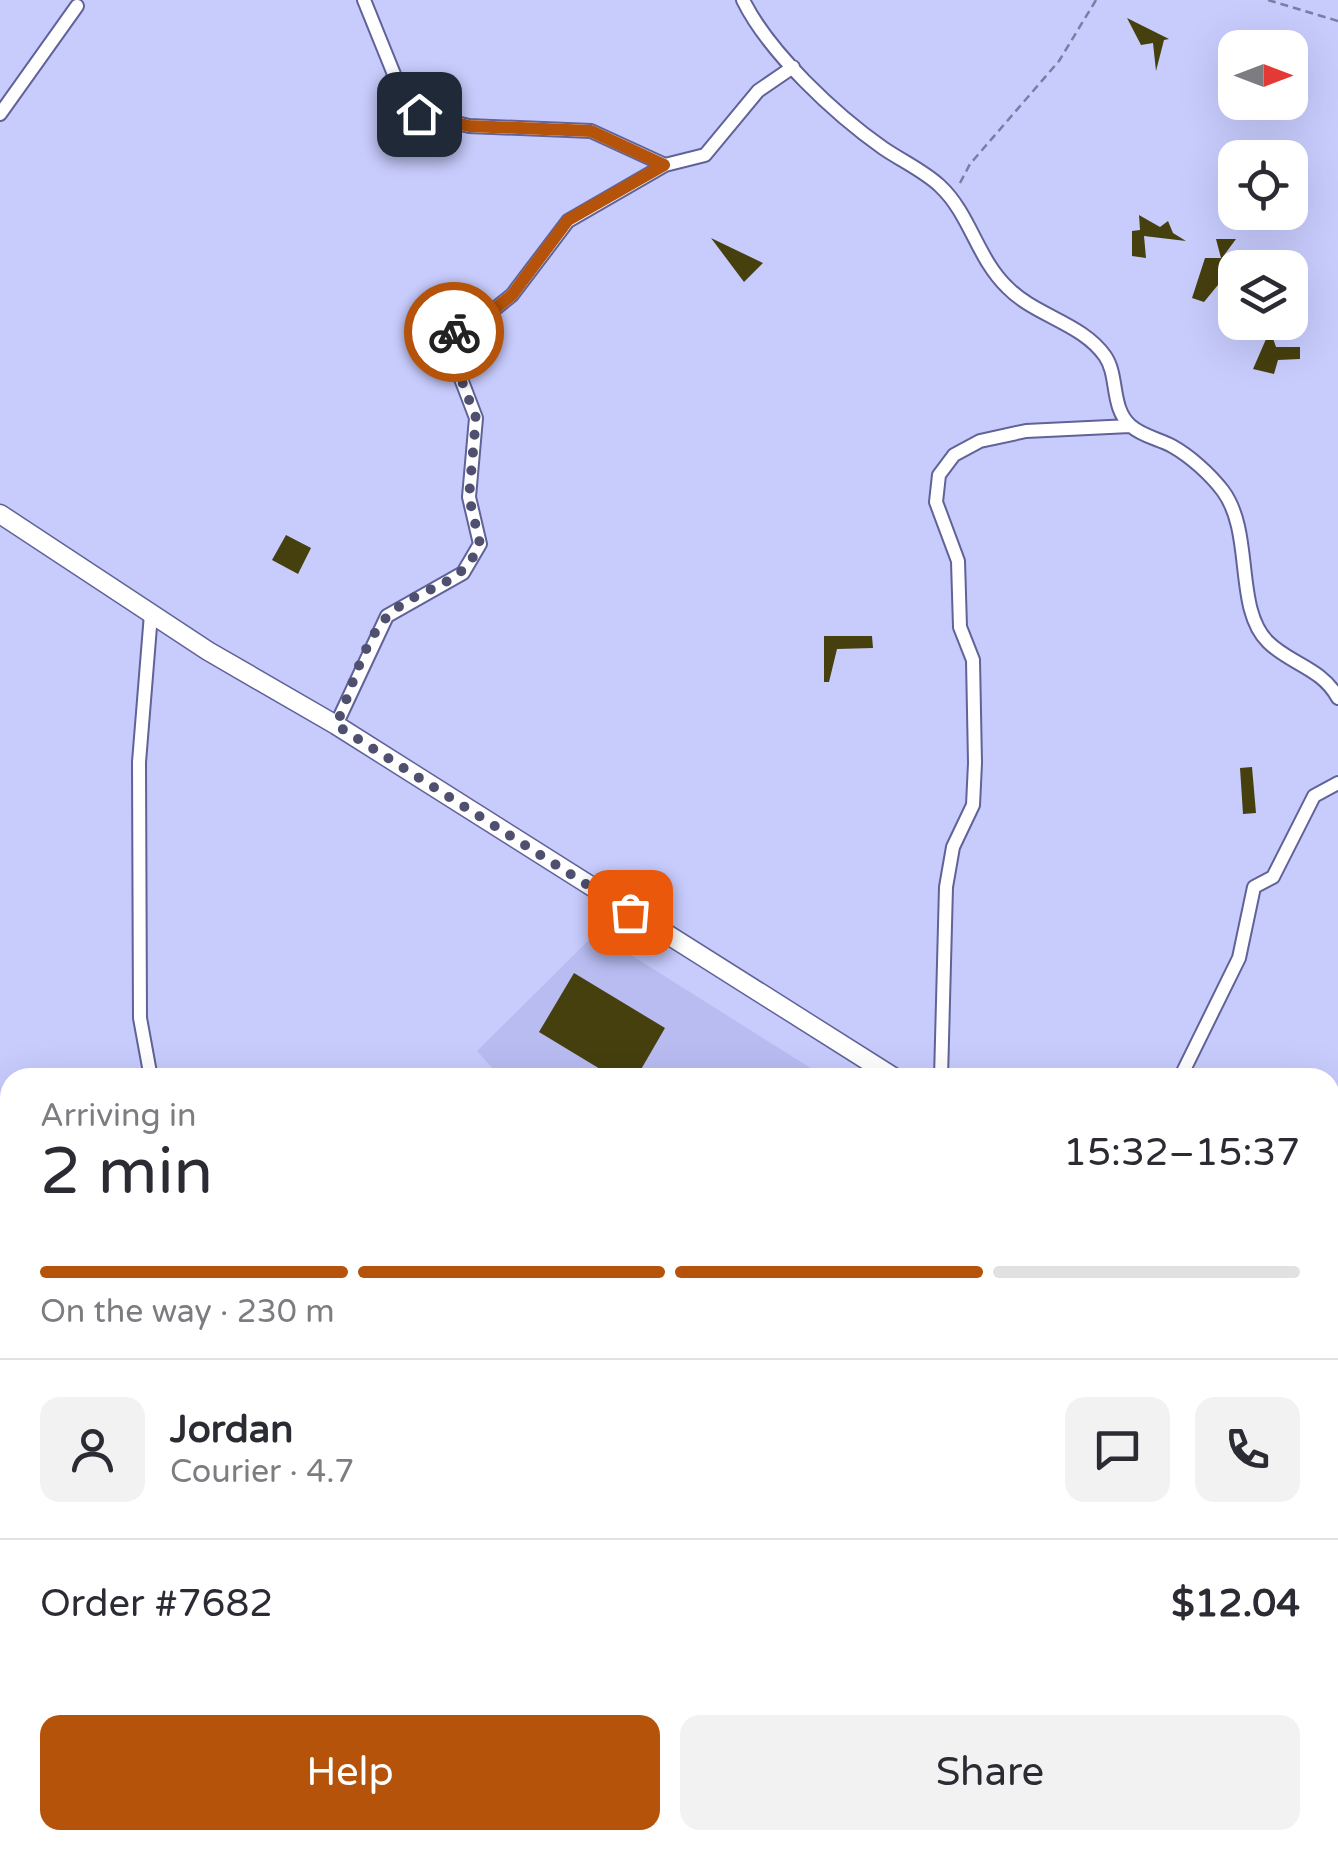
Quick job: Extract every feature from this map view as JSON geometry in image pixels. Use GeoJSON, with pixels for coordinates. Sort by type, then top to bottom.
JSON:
{"type":"FeatureCollection","features":[{"type":"Feature","properties":{"kind":"main road"},"geometry":{"type":"LineString","coordinates":[[0,514],[152,614],[336,725],[879,1068]]}},
{"type":"Feature","properties":{"kind":"street"},"geometry":{"type":"LineString","coordinates":[[364,0],[404,98],[419,114],[469,126],[591,131],[664,165]]}},
{"type":"Feature","properties":{"kind":"street"},"geometry":{"type":"LineString","coordinates":[[744,0],[793,66],[835,108],[941,187],[980,256],[1008,288],[1102,352],[1109,361],[1120,411],[1130,426]]}},
{"type":"Feature","properties":{"kind":"street"},"geometry":{"type":"LineString","coordinates":[[0,114],[77,6]]}},
{"type":"Feature","properties":{"kind":"street"},"geometry":{"type":"LineString","coordinates":[[336,725],[388,616],[406,602],[463,574],[480,544],[469,497],[476,418],[450,350],[452,334],[476,324],[512,295],[568,220],[664,165],[705,156],[758,92],[793,66]]}},
{"type":"Feature","properties":{"kind":"street"},"geometry":{"type":"LineString","coordinates":[[941,1068],[946,887],[953,847],[973,805],[975,763],[973,660],[960,627],[958,561],[936,502],[939,475],[954,455],[980,441],[1026,430],[1130,426],[1174,447],[1223,491],[1238,520],[1249,595],[1267,642],[1320,676],[1338,698]]}},
{"type":"Feature","properties":{"kind":"street"},"geometry":{"type":"LineString","coordinates":[[148,1068],[140,1018],[138,762],[152,614]]}},
{"type":"Feature","properties":{"kind":"street"},"geometry":{"type":"LineString","coordinates":[[1185,1068],[1239,958],[1254,887],[1272,877],[1314,796],[1338,782]]}},
{"type":"Feature","properties":{"kind":"path"},"geometry":{"type":"LineString","coordinates":[[950,199],[970,164],[1058,61],[1096,0]]}},
{"type":"Feature","properties":{"kind":"path"},"geometry":{"type":"LineString","coordinates":[[1268,0],[1338,21]]}},
{"type":"Feature","properties":{"kind":"shaded area"},"geometry":{"type":"Polygon","coordinates":[[[596,933],[811,1068],[492,1068],[477,1051],[596,933]]]}},
{"type":"Feature","properties":{"kind":"building"},"geometry":{"type":"Polygon","coordinates":[[[1127,18],[1169,39],[1164,40],[1156,71],[1153,43],[1141,45],[1127,18]]]}},
{"type":"Feature","properties":{"kind":"building"},"geometry":{"type":"Polygon","coordinates":[[[1139,215],[1160,227],[1168,221],[1173,233],[1186,241],[1144,236],[1146,258],[1132,256],[1132,231],[1140,230],[1139,215]]]}},
{"type":"Feature","properties":{"kind":"building"},"geometry":{"type":"Polygon","coordinates":[[[711,238],[763,263],[744,282],[711,238]]]}},
{"type":"Feature","properties":{"kind":"building"},"geometry":{"type":"Polygon","coordinates":[[[1216,239],[1236,239],[1228,250],[1219,250],[1216,239]]]}},
{"type":"Feature","properties":{"kind":"building"},"geometry":{"type":"Polygon","coordinates":[[[1205,258],[1218,258],[1218,285],[1204,302],[1192,298],[1205,258]]]}},
{"type":"Feature","properties":{"kind":"building"},"geometry":{"type":"Polygon","coordinates":[[[1266,340],[1274,340],[1276,347],[1300,347],[1300,359],[1278,360],[1274,374],[1253,369],[1266,340]]]}},
{"type":"Feature","properties":{"kind":"building"},"geometry":{"type":"Polygon","coordinates":[[[286,535],[311,548],[298,574],[272,560],[286,535]]]}},
{"type":"Feature","properties":{"kind":"building"},"geometry":{"type":"Polygon","coordinates":[[[824,636],[872,636],[873,648],[837,649],[829,682],[824,682],[824,636]]]}},
{"type":"Feature","properties":{"kind":"building"},"geometry":{"type":"Polygon","coordinates":[[[1252,767],[1256,813],[1243,814],[1240,768],[1252,767]]]}},
{"type":"Feature","properties":{"kind":"building"},"geometry":{"type":"Polygon","coordinates":[[[574,973],[665,1028],[642,1068],[598,1068],[539,1032],[574,973]]]}},
{"type":"Feature","properties":{"kind":"way so far"},"geometry":{"type":"LineString","coordinates":[[454,332],[450,350],[476,418],[469,497],[480,544],[463,574],[406,602],[388,616],[374,638],[336,725],[630,912]]}},
{"type":"Feature","properties":{"kind":"route"},"geometry":{"type":"LineString","coordinates":[[419,114],[469,126],[591,131],[664,165],[568,220],[531,275],[512,295],[476,324],[454,332]]}}]}
